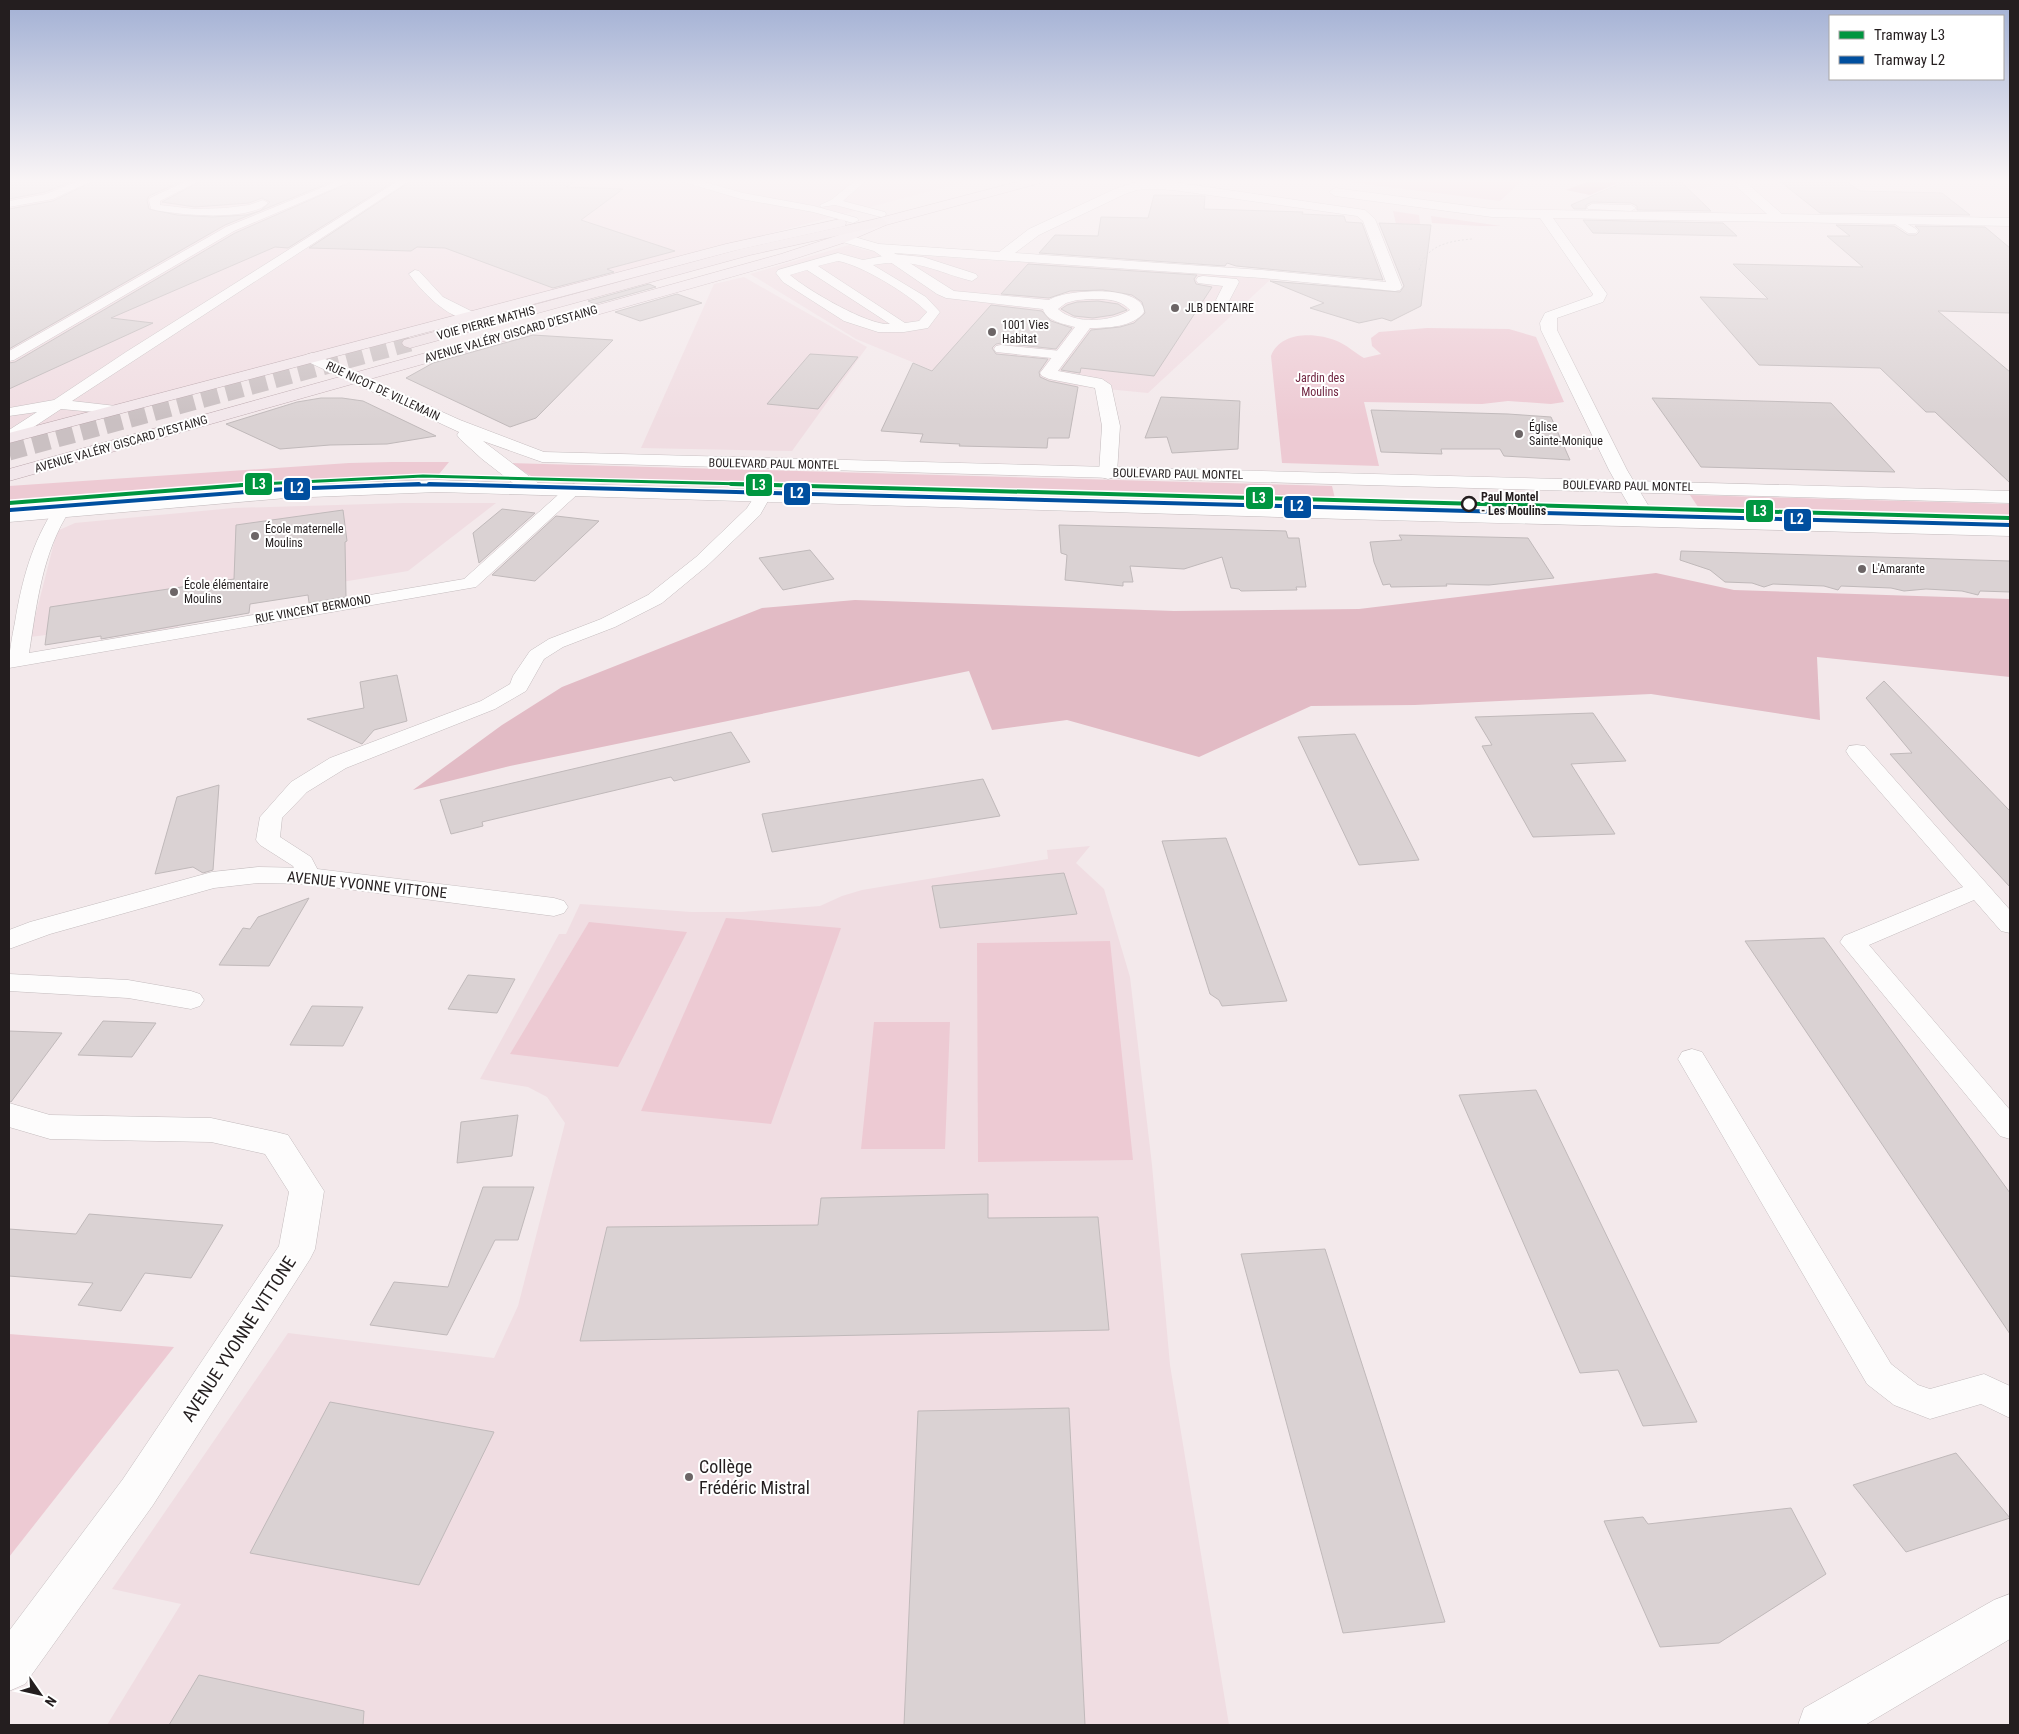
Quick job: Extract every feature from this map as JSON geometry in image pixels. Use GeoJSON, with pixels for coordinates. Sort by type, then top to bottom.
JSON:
{"type":"FeatureCollection","features":[{"type":"Feature","properties":{"kind":"highway","name":"VOIE PIERRE MATHIS"},"geometry":{"type":"LineString","coordinates":[[410,343],[719,260]]}},
{"type":"Feature","properties":{"kind":"main road","name":"AVENUE VALÉRY GISCARD D'ESTAING"},"geometry":{"type":"LineString","coordinates":[[9,438],[685,260]]}},
{"type":"Feature","properties":{"kind":"main road","name":"AVENUE VALÉRY GISCARD D'ESTAING"},"geometry":{"type":"LineString","coordinates":[[9,475],[776,260]]}},
{"type":"Feature","properties":{"kind":"street"},"geometry":{"type":"LineString","coordinates":[[896,260],[942,291],[951,294],[1052,305],[1066,298],[1109,286],[1120,272],[1232,282],[1223,300]]}},
{"type":"Feature","properties":{"kind":"street"},"geometry":{"type":"LineString","coordinates":[[1059,260],[1262,274],[1395,286],[1385,260]]}},
{"type":"Feature","properties":{"kind":"street"},"geometry":{"type":"LineString","coordinates":[[1576,260],[1600,294],[1598,299],[1560,310],[1550,316],[1548,323],[1627,486],[1647,520]]}},
{"type":"Feature","properties":{"kind":"street"},"geometry":{"type":"LineString","coordinates":[[1052,305],[1050,310],[1053,314],[1061,318],[1086,323],[1113,322],[1132,316],[1137,312],[1137,308],[1133,304],[1114,297],[1109,286]]}},
{"type":"Feature","properties":{"kind":"street"},"geometry":{"type":"LineString","coordinates":[[1086,323],[1048,373],[1056,376],[1093,380],[1103,384],[1111,426],[1108,473]]}},
{"type":"Feature","properties":{"kind":"street","name":"RUE NICOT DE VILLEMAIN"},"geometry":{"type":"LineString","coordinates":[[312,358],[454,424]]}},
{"type":"Feature","properties":{"kind":"street"},"geometry":{"type":"LineString","coordinates":[[454,424],[488,455],[532,488]]}},
{"type":"Feature","properties":{"kind":"street","name":"BOULEVARD PAUL MONTEL"},"geometry":{"type":"LineString","coordinates":[[454,424],[542,457],[2010,497]]}},
{"type":"Feature","properties":{"kind":"street"},"geometry":{"type":"LineString","coordinates":[[9,516],[344,487],[438,486],[2010,530]]}},
{"type":"Feature","properties":{"kind":"street","name":"AVENUE YVONNE VITTONE"},"geometry":{"type":"LineString","coordinates":[[9,940],[40,928],[212,880],[258,875],[309,876],[554,907]]}},
{"type":"Feature","properties":{"kind":"street","name":"AVENUE YVONNE VITTONE"},"geometry":{"type":"LineString","coordinates":[[9,1115],[50,1127],[210,1130],[276,1144],[307,1190],[297,1249],[138,1492],[9,1668]]}},
{"type":"Feature","properties":{"kind":"street"},"geometry":{"type":"LineString","coordinates":[[1821,1725],[2010,1614]]}},
{"type":"Feature","properties":{"kind":"lane"},"geometry":{"type":"LineString","coordinates":[[9,357],[178,260]]}},
{"type":"Feature","properties":{"kind":"lane"},"geometry":{"type":"LineString","coordinates":[[9,438],[56,404],[281,260]]}},
{"type":"Feature","properties":{"kind":"lane"},"geometry":{"type":"LineString","coordinates":[[827,260],[782,273],[787,279],[849,318],[882,329],[923,325],[934,312],[922,300],[862,264],[851,260]]}},
{"type":"Feature","properties":{"kind":"lane"},"geometry":{"type":"LineString","coordinates":[[862,264],[883,260]]}},
{"type":"Feature","properties":{"kind":"lane"},"geometry":{"type":"LineString","coordinates":[[913,260],[924,261],[972,276]]}},
{"type":"Feature","properties":{"kind":"lane"},"geometry":{"type":"LineString","coordinates":[[808,265],[904,328]]}},
{"type":"Feature","properties":{"kind":"lane"},"geometry":{"type":"LineString","coordinates":[[415,274],[428,293],[450,309],[470,316]]}},
{"type":"Feature","properties":{"kind":"lane"},"geometry":{"type":"LineString","coordinates":[[922,300],[951,294]]}},
{"type":"Feature","properties":{"kind":"lane"},"geometry":{"type":"LineString","coordinates":[[1001,349],[1061,355]]}},
{"type":"Feature","properties":{"kind":"lane"},"geometry":{"type":"LineString","coordinates":[[9,412],[56,404],[116,410]]}},
{"type":"Feature","properties":{"kind":"lane","name":"RUE VINCENT BERMOND"},"geometry":{"type":"LineString","coordinates":[[62,510],[52,522],[42,543],[14,661],[470,583],[574,489]]}},
{"type":"Feature","properties":{"kind":"lane"},"geometry":{"type":"LineString","coordinates":[[309,876],[303,862],[268,840],[271,817],[299,787],[338,762],[488,705],[519,687],[523,676],[537,655],[556,643],[635,611],[655,599],[702,561],[754,511],[764,494]]}},
{"type":"Feature","properties":{"kind":"lane"},"geometry":{"type":"LineString","coordinates":[[1857,751],[2010,926]]}},
{"type":"Feature","properties":{"kind":"lane"},"geometry":{"type":"LineString","coordinates":[[1978,890],[1853,942],[2010,1129]]}},
{"type":"Feature","properties":{"kind":"lane"},"geometry":{"type":"LineString","coordinates":[[9,982],[128,988],[192,1000]]}},
{"type":"Feature","properties":{"kind":"lane"},"geometry":{"type":"LineString","coordinates":[[1692,1058],[1878,1374],[1906,1395],[1930,1404],[1984,1389],[2010,1403]]}},
{"type":"Feature","properties":{"kind":"path"},"geometry":{"type":"LineString","coordinates":[[1420,278],[1420,262],[1422,260]]}},
{"type":"Feature","properties":{"kind":"shaded area"},"geometry":{"type":"Polygon","coordinates":[[[9,260],[669,260],[9,434],[9,260]]]}},
{"type":"Feature","properties":{"kind":"shaded area"},"geometry":{"type":"Polygon","coordinates":[[[798,260],[983,260],[1271,279],[1148,393],[939,373],[856,339],[750,274],[798,260]]]}},
{"type":"Feature","properties":{"kind":"shaded area"},"geometry":{"type":"Polygon","coordinates":[[[744,277],[867,347],[792,451],[641,448],[714,284],[744,277]]]}},
{"type":"Feature","properties":{"kind":"shaded area"},"geometry":{"type":"Polygon","coordinates":[[[403,503],[496,503],[408,571],[306,588],[250,604],[249,613],[178,624],[178,627],[101,639],[101,636],[45,645],[46,635],[30,637],[57,531],[75,523],[233,508],[403,503]]]}},
{"type":"Feature","properties":{"kind":"shaded area"},"geometry":{"type":"Polygon","coordinates":[[[1656,573],[1734,590],[2010,599],[2010,677],[1817,657],[1820,720],[1651,694],[1415,705],[1311,706],[1199,757],[1067,720],[992,730],[969,671],[510,766],[413,790],[502,725],[562,687],[762,608],[855,600],[1174,611],[1359,609],[1656,573]]]}},
{"type":"Feature","properties":{"kind":"shaded area"},"geometry":{"type":"Polygon","coordinates":[[[1090,846],[1076,863],[1104,889],[1130,977],[1152,1165],[1170,1365],[1229,1725],[107,1725],[181,1604],[112,1589],[288,1333],[494,1358],[518,1306],[565,1123],[547,1097],[528,1087],[480,1079],[559,934],[566,934],[580,904],[691,912],[742,912],[820,906],[842,896],[862,890],[1048,859],[1047,850],[1090,846]]]}},
{"type":"Feature","properties":{"kind":"green space","name":"Jardin des Moulins"},"geometry":{"type":"Polygon","coordinates":[[[1427,328],[1509,329],[1536,337],[1564,402],[1551,404],[1508,401],[1482,404],[1364,402],[1379,466],[1282,463],[1271,356],[1282,342],[1300,336],[1319,336],[1341,343],[1364,358],[1381,354],[1372,346],[1371,338],[1379,332],[1427,328]]]}},
{"type":"Feature","properties":{"kind":"green space"},"geometry":{"type":"Polygon","coordinates":[[[449,462],[435,479],[324,482],[9,505],[9,486],[349,463],[449,462]]]}},
{"type":"Feature","properties":{"kind":"green space"},"geometry":{"type":"Polygon","coordinates":[[[509,463],[1332,486],[1336,503],[556,482],[531,476],[509,463]]]}},
{"type":"Feature","properties":{"kind":"green space"},"geometry":{"type":"Polygon","coordinates":[[[1690,495],[2010,504],[2010,522],[1702,513],[1690,495]]]}},
{"type":"Feature","properties":{"kind":"green space"},"geometry":{"type":"Polygon","coordinates":[[[726,918],[841,928],[771,1124],[641,1111],[726,918]]]}},
{"type":"Feature","properties":{"kind":"green space"},"geometry":{"type":"Polygon","coordinates":[[[589,922],[687,932],[618,1067],[510,1054],[589,922]]]}},
{"type":"Feature","properties":{"kind":"green space"},"geometry":{"type":"Polygon","coordinates":[[[1110,941],[1133,1160],[978,1162],[977,943],[1110,941]]]}},
{"type":"Feature","properties":{"kind":"green space"},"geometry":{"type":"Polygon","coordinates":[[[874,1022],[950,1022],[945,1149],[861,1149],[874,1022]]]}},
{"type":"Feature","properties":{"kind":"green space"},"geometry":{"type":"Polygon","coordinates":[[[9,1334],[174,1347],[9,1557],[9,1334]]]}},
{"type":"Feature","properties":{"kind":"building"},"geometry":{"type":"Polygon","coordinates":[[[9,260],[164,260],[9,349],[9,260]]]}},
{"type":"Feature","properties":{"kind":"building"},"geometry":{"type":"Polygon","coordinates":[[[189,260],[245,260],[111,318],[153,323],[9,389],[9,363],[15,362],[189,260]]]}},
{"type":"Feature","properties":{"kind":"building"},"geometry":{"type":"Polygon","coordinates":[[[477,260],[641,260],[607,269],[614,272],[553,288],[477,260]]]}},
{"type":"Feature","properties":{"kind":"building"},"geometry":{"type":"Polygon","coordinates":[[[1138,260],[1376,260],[1383,280],[1236,266],[1227,263],[1225,266],[1138,260]]]}},
{"type":"Feature","properties":{"kind":"building"},"geometry":{"type":"Polygon","coordinates":[[[1394,260],[1427,260],[1421,306],[1391,321],[1382,318],[1359,323],[1310,308],[1324,303],[1270,281],[1400,292],[1404,286],[1394,260]]]}},
{"type":"Feature","properties":{"kind":"building"},"geometry":{"type":"Polygon","coordinates":[[[1855,260],[2010,260],[2010,313],[1938,311],[2010,372],[2010,483],[1935,412],[1926,412],[1880,368],[1759,365],[1700,297],[1768,299],[1733,264],[1863,267],[1855,260]]]}},
{"type":"Feature","properties":{"kind":"building"},"geometry":{"type":"Polygon","coordinates":[[[1028,264],[1197,275],[1194,279],[1196,284],[1212,287],[1154,376],[1081,368],[1080,373],[1061,370],[1091,330],[1120,327],[1134,323],[1145,313],[1142,302],[1132,295],[1103,290],[1070,291],[1049,298],[1001,294],[1028,264]]]}},
{"type":"Feature","properties":{"kind":"building"},"geometry":{"type":"Polygon","coordinates":[[[649,284],[656,287],[595,304],[588,301],[649,284]]]}},
{"type":"Feature","properties":{"kind":"building"},"geometry":{"type":"Polygon","coordinates":[[[677,294],[702,303],[640,321],[615,312],[677,294]]]}},
{"type":"Feature","properties":{"kind":"building"},"geometry":{"type":"Polygon","coordinates":[[[1098,301],[1118,304],[1127,310],[1113,315],[1093,318],[1074,316],[1061,309],[1077,302],[1098,301]]]}},
{"type":"Feature","properties":{"kind":"building"},"geometry":{"type":"Polygon","coordinates":[[[991,305],[1042,311],[1051,321],[1072,328],[1056,349],[1001,343],[996,344],[992,348],[996,354],[1048,359],[1039,372],[1040,377],[1049,381],[1078,387],[1069,438],[1048,438],[1047,448],[959,446],[960,444],[920,442],[923,434],[881,431],[913,363],[932,371],[991,305]]]}},
{"type":"Feature","properties":{"kind":"building"},"geometry":{"type":"Polygon","coordinates":[[[533,335],[613,340],[536,418],[510,427],[406,378],[433,363],[533,335]]]}},
{"type":"Feature","properties":{"kind":"building"},"geometry":{"type":"Polygon","coordinates":[[[810,354],[858,357],[818,409],[767,404],[810,354]]]}},
{"type":"Feature","properties":{"kind":"building"},"geometry":{"type":"Polygon","coordinates":[[[1161,397],[1240,401],[1238,449],[1172,453],[1167,437],[1145,438],[1161,397]]]}},
{"type":"Feature","properties":{"kind":"building"},"geometry":{"type":"Polygon","coordinates":[[[321,398],[363,401],[436,436],[387,444],[330,445],[280,449],[226,424],[297,402],[321,398]]]}},
{"type":"Feature","properties":{"kind":"building"},"geometry":{"type":"Polygon","coordinates":[[[1652,398],[1831,403],[1895,472],[1701,467],[1652,398]]]}},
{"type":"Feature","properties":{"kind":"building","name":"Église Sainte-Monique"},"geometry":{"type":"Polygon","coordinates":[[[1371,410],[1551,417],[1570,460],[1504,456],[1500,449],[1441,449],[1442,454],[1381,452],[1371,410]]]}},
{"type":"Feature","properties":{"kind":"building"},"geometry":{"type":"Polygon","coordinates":[[[502,509],[535,513],[479,563],[473,533],[502,509]]]}},
{"type":"Feature","properties":{"kind":"building"},"geometry":{"type":"Polygon","coordinates":[[[343,510],[347,541],[345,542],[346,597],[309,603],[308,595],[250,604],[249,613],[101,639],[101,636],[45,645],[50,607],[234,579],[236,525],[343,510]]]}},
{"type":"Feature","properties":{"kind":"building"},"geometry":{"type":"Polygon","coordinates":[[[556,516],[599,521],[535,581],[492,575],[556,516]]]}},
{"type":"Feature","properties":{"kind":"building"},"geometry":{"type":"Polygon","coordinates":[[[1059,525],[1286,531],[1288,538],[1299,538],[1306,587],[1296,587],[1297,590],[1241,591],[1231,588],[1222,557],[1184,569],[1130,566],[1133,582],[1123,582],[1123,586],[1065,580],[1067,555],[1061,553],[1059,525]]]}},
{"type":"Feature","properties":{"kind":"building"},"geometry":{"type":"Polygon","coordinates":[[[1399,535],[1528,538],[1554,578],[1489,585],[1446,584],[1447,586],[1391,587],[1390,584],[1383,585],[1374,562],[1370,542],[1402,540],[1399,535]]]}},
{"type":"Feature","properties":{"kind":"building"},"geometry":{"type":"Polygon","coordinates":[[[810,550],[834,579],[783,590],[759,558],[810,550]]]}},
{"type":"Feature","properties":{"kind":"building","name":"L'Amarante"},"geometry":{"type":"Polygon","coordinates":[[[1681,551],[2010,561],[2010,592],[1980,591],[1978,595],[1962,591],[1926,589],[1904,591],[1891,588],[1841,586],[1838,590],[1824,586],[1773,584],[1764,587],[1752,583],[1725,582],[1710,570],[1680,560],[1681,551]]]}},
{"type":"Feature","properties":{"kind":"building"},"geometry":{"type":"Polygon","coordinates":[[[397,675],[407,721],[374,730],[362,744],[307,719],[364,708],[360,682],[397,675]]]}},
{"type":"Feature","properties":{"kind":"building"},"geometry":{"type":"Polygon","coordinates":[[[1884,681],[2010,811],[2010,887],[1890,754],[1912,753],[1866,698],[1884,681]]]}},
{"type":"Feature","properties":{"kind":"building"},"geometry":{"type":"Polygon","coordinates":[[[1593,713],[1626,761],[1571,764],[1615,834],[1533,837],[1482,746],[1492,745],[1475,717],[1593,713]]]}},
{"type":"Feature","properties":{"kind":"building"},"geometry":{"type":"Polygon","coordinates":[[[731,732],[750,762],[674,781],[671,777],[482,822],[483,826],[451,834],[440,800],[731,732]]]}},
{"type":"Feature","properties":{"kind":"building"},"geometry":{"type":"Polygon","coordinates":[[[1355,734],[1419,860],[1359,865],[1298,737],[1355,734]]]}},
{"type":"Feature","properties":{"kind":"building"},"geometry":{"type":"Polygon","coordinates":[[[983,779],[1000,816],[772,852],[762,814],[983,779]]]}},
{"type":"Feature","properties":{"kind":"building"},"geometry":{"type":"Polygon","coordinates":[[[219,785],[213,870],[203,873],[193,867],[155,874],[177,797],[219,785]]]}},
{"type":"Feature","properties":{"kind":"building"},"geometry":{"type":"Polygon","coordinates":[[[1226,838],[1287,1001],[1222,1006],[1219,1000],[1210,994],[1162,841],[1226,838]]]}},
{"type":"Feature","properties":{"kind":"building"},"geometry":{"type":"Polygon","coordinates":[[[1064,873],[1077,914],[940,928],[932,886],[1064,873]]]}},
{"type":"Feature","properties":{"kind":"building"},"geometry":{"type":"Polygon","coordinates":[[[309,898],[269,966],[219,965],[243,928],[250,929],[258,917],[309,898]]]}},
{"type":"Feature","properties":{"kind":"building"},"geometry":{"type":"Polygon","coordinates":[[[1824,938],[2010,1193],[2010,1334],[1745,941],[1824,938]]]}},
{"type":"Feature","properties":{"kind":"building"},"geometry":{"type":"Polygon","coordinates":[[[468,975],[515,979],[497,1013],[448,1009],[468,975]]]}},
{"type":"Feature","properties":{"kind":"building"},"geometry":{"type":"Polygon","coordinates":[[[312,1006],[363,1007],[343,1046],[290,1045],[312,1006]]]}},
{"type":"Feature","properties":{"kind":"building"},"geometry":{"type":"Polygon","coordinates":[[[103,1021],[156,1023],[132,1057],[78,1055],[103,1021]]]}},
{"type":"Feature","properties":{"kind":"building"},"geometry":{"type":"Polygon","coordinates":[[[9,1031],[62,1033],[11,1102],[9,1101],[9,1031]]]}},
{"type":"Feature","properties":{"kind":"building"},"geometry":{"type":"Polygon","coordinates":[[[1536,1090],[1697,1422],[1643,1426],[1618,1370],[1580,1373],[1459,1095],[1536,1090]]]}},
{"type":"Feature","properties":{"kind":"building"},"geometry":{"type":"Polygon","coordinates":[[[518,1115],[512,1156],[457,1163],[461,1122],[518,1115]]]}},
{"type":"Feature","properties":{"kind":"building"},"geometry":{"type":"Polygon","coordinates":[[[483,1187],[534,1187],[518,1240],[495,1240],[447,1335],[370,1325],[394,1282],[448,1287],[483,1187]]]}},
{"type":"Feature","properties":{"kind":"building"},"geometry":{"type":"Polygon","coordinates":[[[988,1194],[988,1218],[1098,1217],[1109,1330],[580,1341],[607,1227],[818,1225],[821,1198],[988,1194]]]}},
{"type":"Feature","properties":{"kind":"building"},"geometry":{"type":"Polygon","coordinates":[[[89,1214],[223,1225],[191,1278],[145,1273],[121,1311],[78,1305],[93,1283],[9,1276],[9,1229],[76,1234],[89,1214]]]}},
{"type":"Feature","properties":{"kind":"building"},"geometry":{"type":"Polygon","coordinates":[[[1325,1249],[1445,1622],[1343,1633],[1241,1254],[1325,1249]]]}},
{"type":"Feature","properties":{"kind":"building"},"geometry":{"type":"Polygon","coordinates":[[[330,1402],[494,1432],[419,1585],[250,1553],[330,1402]]]}},
{"type":"Feature","properties":{"kind":"building"},"geometry":{"type":"Polygon","coordinates":[[[1069,1408],[1085,1725],[904,1725],[918,1411],[1069,1408]]]}},
{"type":"Feature","properties":{"kind":"building"},"geometry":{"type":"Polygon","coordinates":[[[1956,1453],[2010,1518],[1906,1552],[1853,1485],[1956,1453]]]}},
{"type":"Feature","properties":{"kind":"building"},"geometry":{"type":"Polygon","coordinates":[[[1791,1508],[1826,1574],[1719,1643],[1660,1647],[1604,1521],[1643,1517],[1648,1524],[1791,1508]]]}},
{"type":"Feature","properties":{"kind":"building"},"geometry":{"type":"Polygon","coordinates":[[[199,1675],[364,1711],[363,1725],[169,1725],[199,1675]]]}},
{"type":"Feature","properties":{"kind":"tunnel"},"geometry":{"type":"LineString","coordinates":[[9,452],[410,343]]}},
{"type":"Feature","properties":{"kind":"tram line","name":"L3"},"geometry":{"type":"LineString","coordinates":[[9,503],[285,482],[423,476],[2010,518]]}},
{"type":"Feature","properties":{"kind":"tram line","name":"L2"},"geometry":{"type":"LineString","coordinates":[[10,510],[285,489],[423,484],[2010,525]]}},
{"type":"Feature","properties":{"kind":"place","name":"JLB DENTAIRE"},"geometry":{"type":"Point","coordinates":[1175,308]}},
{"type":"Feature","properties":{"kind":"place","name":"1001 Vies Habitat"},"geometry":{"type":"Point","coordinates":[992,332]}},
{"type":"Feature","properties":{"kind":"place","name":"Église Sainte-Monique"},"geometry":{"type":"Point","coordinates":[1519,434]}},
{"type":"Feature","properties":{"kind":"place","name":"Paul Montel - Les Moulins"},"geometry":{"type":"Point","coordinates":[1469,504]}},
{"type":"Feature","properties":{"kind":"place","name":"École maternelle Moulins"},"geometry":{"type":"Point","coordinates":[255,536]}},
{"type":"Feature","properties":{"kind":"place","name":"L'Amarante"},"geometry":{"type":"Point","coordinates":[1862,569]}},
{"type":"Feature","properties":{"kind":"place","name":"École élémentaire Moulins"},"geometry":{"type":"Point","coordinates":[174,592]}},
{"type":"Feature","properties":{"kind":"place","name":"Collège Frédéric Mistral"},"geometry":{"type":"Point","coordinates":[689,1477]}}]}
